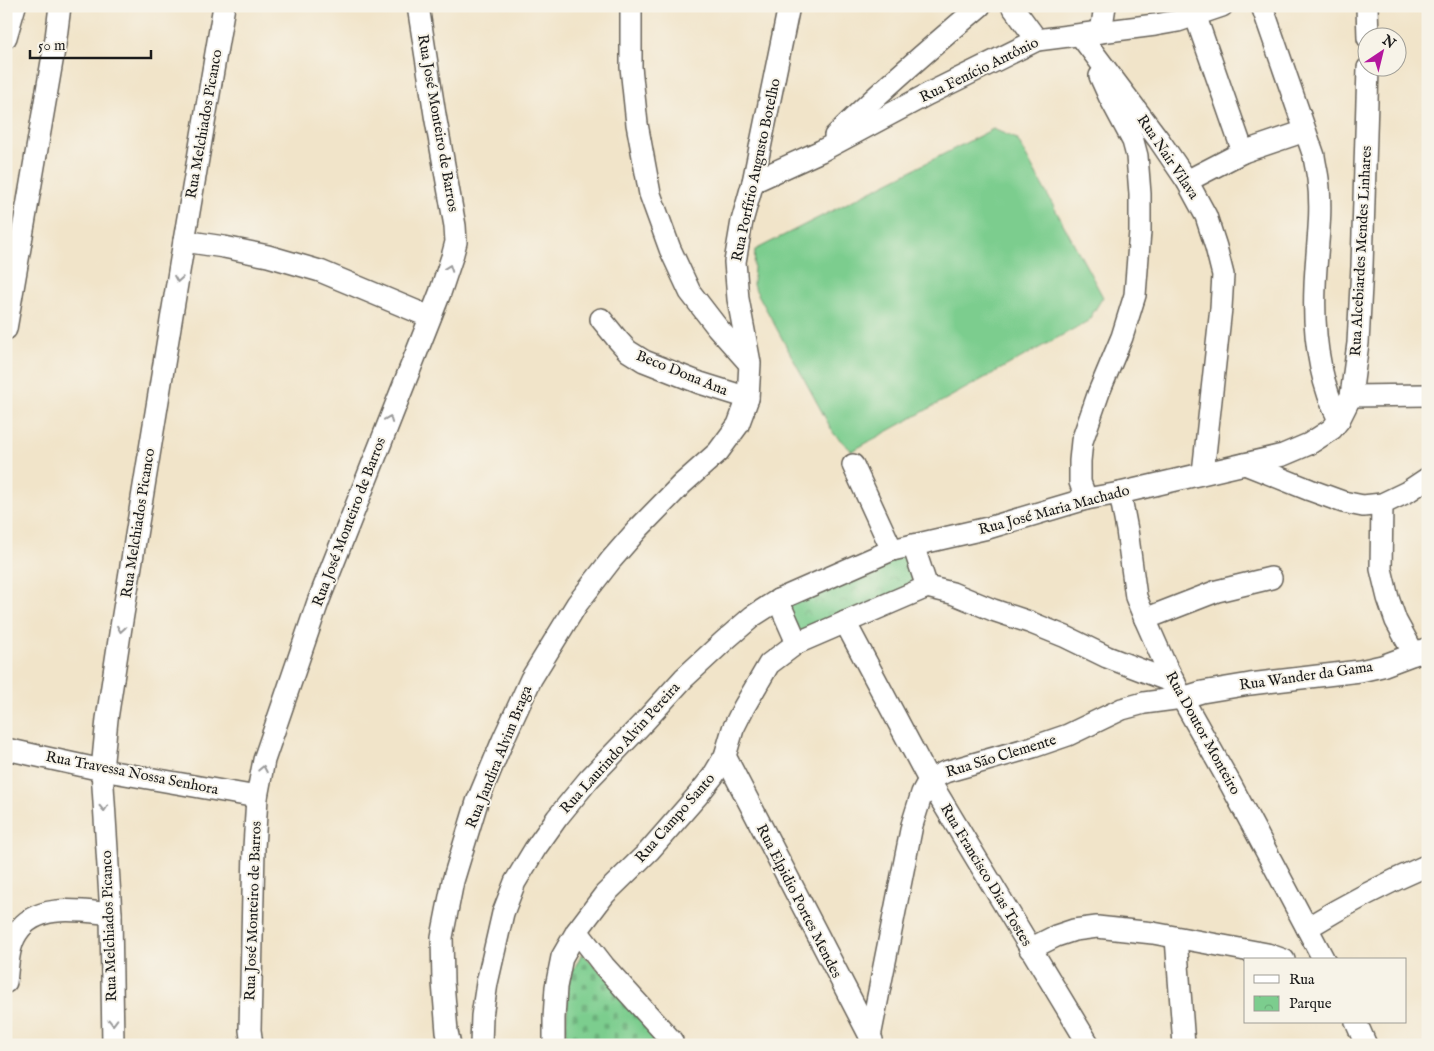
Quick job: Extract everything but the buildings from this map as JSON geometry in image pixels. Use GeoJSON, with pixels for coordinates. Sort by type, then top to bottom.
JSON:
{"type":"FeatureCollection","features":[{"type":"Feature","properties":{"kind":"street"},"geometry":{"type":"LineString","coordinates":[[6,36],[15,6]]}},
{"type":"Feature","properties":{"kind":"street"},"geometry":{"type":"LineString","coordinates":[[6,329],[60,6]]}},
{"type":"Feature","properties":{"kind":"street","name":"Rua Melchiados Picanco"},"geometry":{"type":"LineString","coordinates":[[113,1045],[111,914],[102,770],[106,728],[184,241],[224,6]]}},
{"type":"Feature","properties":{"kind":"street","name":"Rua José Monteiro de Barros"},"geometry":{"type":"LineString","coordinates":[[252,1045],[250,1030],[254,848],[257,797],[264,760],[318,602],[430,318],[456,242],[455,226],[418,6]]}},
{"type":"Feature","properties":{"kind":"street"},"geometry":{"type":"LineString","coordinates":[[632,6],[631,67],[637,124],[650,194],[670,249],[690,292],[717,327],[750,363]]}},
{"type":"Feature","properties":{"kind":"street"},"geometry":{"type":"LineString","coordinates":[[821,151],[888,85],[980,6]]}},
{"type":"Feature","properties":{"kind":"street"},"geometry":{"type":"LineString","coordinates":[[1012,6],[1038,40]]}},
{"type":"Feature","properties":{"kind":"street"},"geometry":{"type":"LineString","coordinates":[[1086,499],[1080,482],[1082,442],[1099,392],[1122,337],[1135,295],[1140,231],[1137,156],[1133,141],[1108,96],[1089,37],[1105,6]]}},
{"type":"Feature","properties":{"kind":"street","name":"Rua Fenício Antônio"},"geometry":{"type":"LineString","coordinates":[[753,182],[821,151],[928,94],[1038,40],[1089,37],[1155,25],[1178,20],[1194,11],[1222,6]]}},
{"type":"Feature","properties":{"kind":"street"},"geometry":{"type":"LineString","coordinates":[[1262,6],[1314,156],[1318,180],[1319,206],[1314,286],[1315,328],[1318,356],[1335,424]]}},
{"type":"Feature","properties":{"kind":"street"},"geometry":{"type":"LineString","coordinates":[[1367,6],[1368,28]]}},
{"type":"Feature","properties":{"kind":"street","name":"Rua Porfírio Augusto Botelho"},"geometry":{"type":"LineString","coordinates":[[750,363],[738,299],[735,262],[742,221],[753,182],[791,8]]}},
{"type":"Feature","properties":{"kind":"street"},"geometry":{"type":"LineString","coordinates":[[1194,11],[1243,152]]}},
{"type":"Feature","properties":{"kind":"street","name":"Rua Nair Vilava"},"geometry":{"type":"LineString","coordinates":[[1089,37],[1187,181],[1206,216],[1216,247],[1223,274],[1203,473]]}},
{"type":"Feature","properties":{"kind":"street","name":"Rua Alcebiardes Mendes Linhares"},"geometry":{"type":"LineString","coordinates":[[1335,424],[1351,396],[1358,343],[1368,78]]}},
{"type":"Feature","properties":{"kind":"street"},"geometry":{"type":"LineString","coordinates":[[1187,181],[1243,152],[1305,131]]}},
{"type":"Feature","properties":{"kind":"street"},"geometry":{"type":"LineString","coordinates":[[184,241],[224,246],[320,271],[430,318]]}},
{"type":"Feature","properties":{"kind":"street","name":"Beco Dona Ana"},"geometry":{"type":"LineString","coordinates":[[601,319],[628,351],[644,361],[700,383],[748,398]]}},
{"type":"Feature","properties":{"kind":"street","name":"Rua Jandira Alvim Braga"},"geometry":{"type":"LineString","coordinates":[[450,1045],[447,1032],[443,982],[442,937],[453,881],[477,802],[507,732],[531,679],[577,604],[638,529],[682,484],[718,452],[738,425],[748,398],[750,363]]}},
{"type":"Feature","properties":{"kind":"street"},"geometry":{"type":"LineString","coordinates":[[1351,396],[1428,395]]}},
{"type":"Feature","properties":{"kind":"street","name":"Rua José Maria Machado"},"geometry":{"type":"LineString","coordinates":[[778,600],[892,550],[988,528],[1086,499],[1120,493],[1283,455],[1309,444],[1335,424]]}},
{"type":"Feature","properties":{"kind":"street"},"geometry":{"type":"LineString","coordinates":[[1245,464],[1343,502],[1363,506],[1382,504],[1407,492],[1428,478]]}},
{"type":"Feature","properties":{"kind":"street"},"geometry":{"type":"LineString","coordinates":[[853,466],[892,550]]}},
{"type":"Feature","properties":{"kind":"street","name":"Rua Doutor Monteiro"},"geometry":{"type":"LineString","coordinates":[[1120,493],[1136,597],[1145,619],[1178,690],[1323,958]]}},
{"type":"Feature","properties":{"kind":"street"},"geometry":{"type":"LineString","coordinates":[[1382,504],[1381,569],[1388,598],[1396,621],[1421,651]]}},
{"type":"Feature","properties":{"kind":"street"},"geometry":{"type":"LineString","coordinates":[[913,545],[927,586],[952,593],[1066,636],[1178,690]]}},
{"type":"Feature","properties":{"kind":"street"},"geometry":{"type":"LineString","coordinates":[[1145,619],[1217,591],[1271,578]]}},
{"type":"Feature","properties":{"kind":"street","name":"Rua Campo Santo"},"geometry":{"type":"LineString","coordinates":[[554,1045],[556,988],[562,957],[577,931],[605,894],[649,851],[698,795],[712,776],[725,756],[733,729],[769,664],[797,643],[927,586]]}},
{"type":"Feature","properties":{"kind":"street"},"geometry":{"type":"LineString","coordinates":[[778,600],[797,643]]}},
{"type":"Feature","properties":{"kind":"street","name":"Rua Laurindo Alvin Pereira"},"geometry":{"type":"LineString","coordinates":[[481,1045],[482,1016],[487,983],[504,913],[516,882],[535,849],[557,818],[589,779],[684,678],[753,616],[778,600]]}},
{"type":"Feature","properties":{"kind":"street","name":"Rua Francisco Dias Tostes"},"geometry":{"type":"LineString","coordinates":[[845,622],[929,780],[1089,1045]]}},
{"type":"Feature","properties":{"kind":"street","name":"Rua Wander da Gama"},"geometry":{"type":"LineString","coordinates":[[1178,690],[1202,692],[1250,684],[1360,671],[1382,666],[1421,651]]}},
{"type":"Feature","properties":{"kind":"street","name":"Rua São Clemente"},"geometry":{"type":"LineString","coordinates":[[872,1041],[912,826],[922,793],[929,780],[945,772],[1068,735],[1122,709],[1178,690]]}},
{"type":"Feature","properties":{"kind":"street","name":"Rua Travessa Nossa Senhora"},"geometry":{"type":"LineString","coordinates":[[6,749],[102,770],[257,797]]}},
{"type":"Feature","properties":{"kind":"street","name":"Rua Elpidio Portes Mendes"},"geometry":{"type":"LineString","coordinates":[[725,756],[872,1041]]}},
{"type":"Feature","properties":{"kind":"street"},"geometry":{"type":"LineString","coordinates":[[1307,928],[1346,904],[1399,877],[1428,865]]}},
{"type":"Feature","properties":{"kind":"street"},"geometry":{"type":"LineString","coordinates":[[6,982],[10,952],[16,933],[28,920],[45,913],[68,910],[111,914]]}},
{"type":"Feature","properties":{"kind":"street"},"geometry":{"type":"LineString","coordinates":[[1030,949],[1056,936],[1074,930],[1097,927],[1153,933],[1267,954],[1278,958]]}},
{"type":"Feature","properties":{"kind":"street"},"geometry":{"type":"LineString","coordinates":[[577,931],[604,966],[672,1041]]}},
{"type":"Feature","properties":{"kind":"street"},"geometry":{"type":"LineString","coordinates":[[1176,938],[1184,1045]]}},
{"type":"Feature","properties":{"kind":"street"},"geometry":{"type":"LineString","coordinates":[[1357,1024],[1366,1045]]}},
{"type":"Feature","properties":{"kind":"green space"},"geometry":{"type":"Polygon","coordinates":[[[993,129],[1017,139],[1103,297],[1088,321],[852,451],[834,434],[753,285],[755,250],[993,129]]]}},
{"type":"Feature","properties":{"kind":"green space"},"geometry":{"type":"Polygon","coordinates":[[[909,553],[920,592],[800,639],[782,604],[909,553]]]}},
{"type":"Feature","properties":{"kind":"green space"},"geometry":{"type":"Polygon","coordinates":[[[582,953],[675,1045],[565,1045],[569,979],[582,953]]]}}]}
